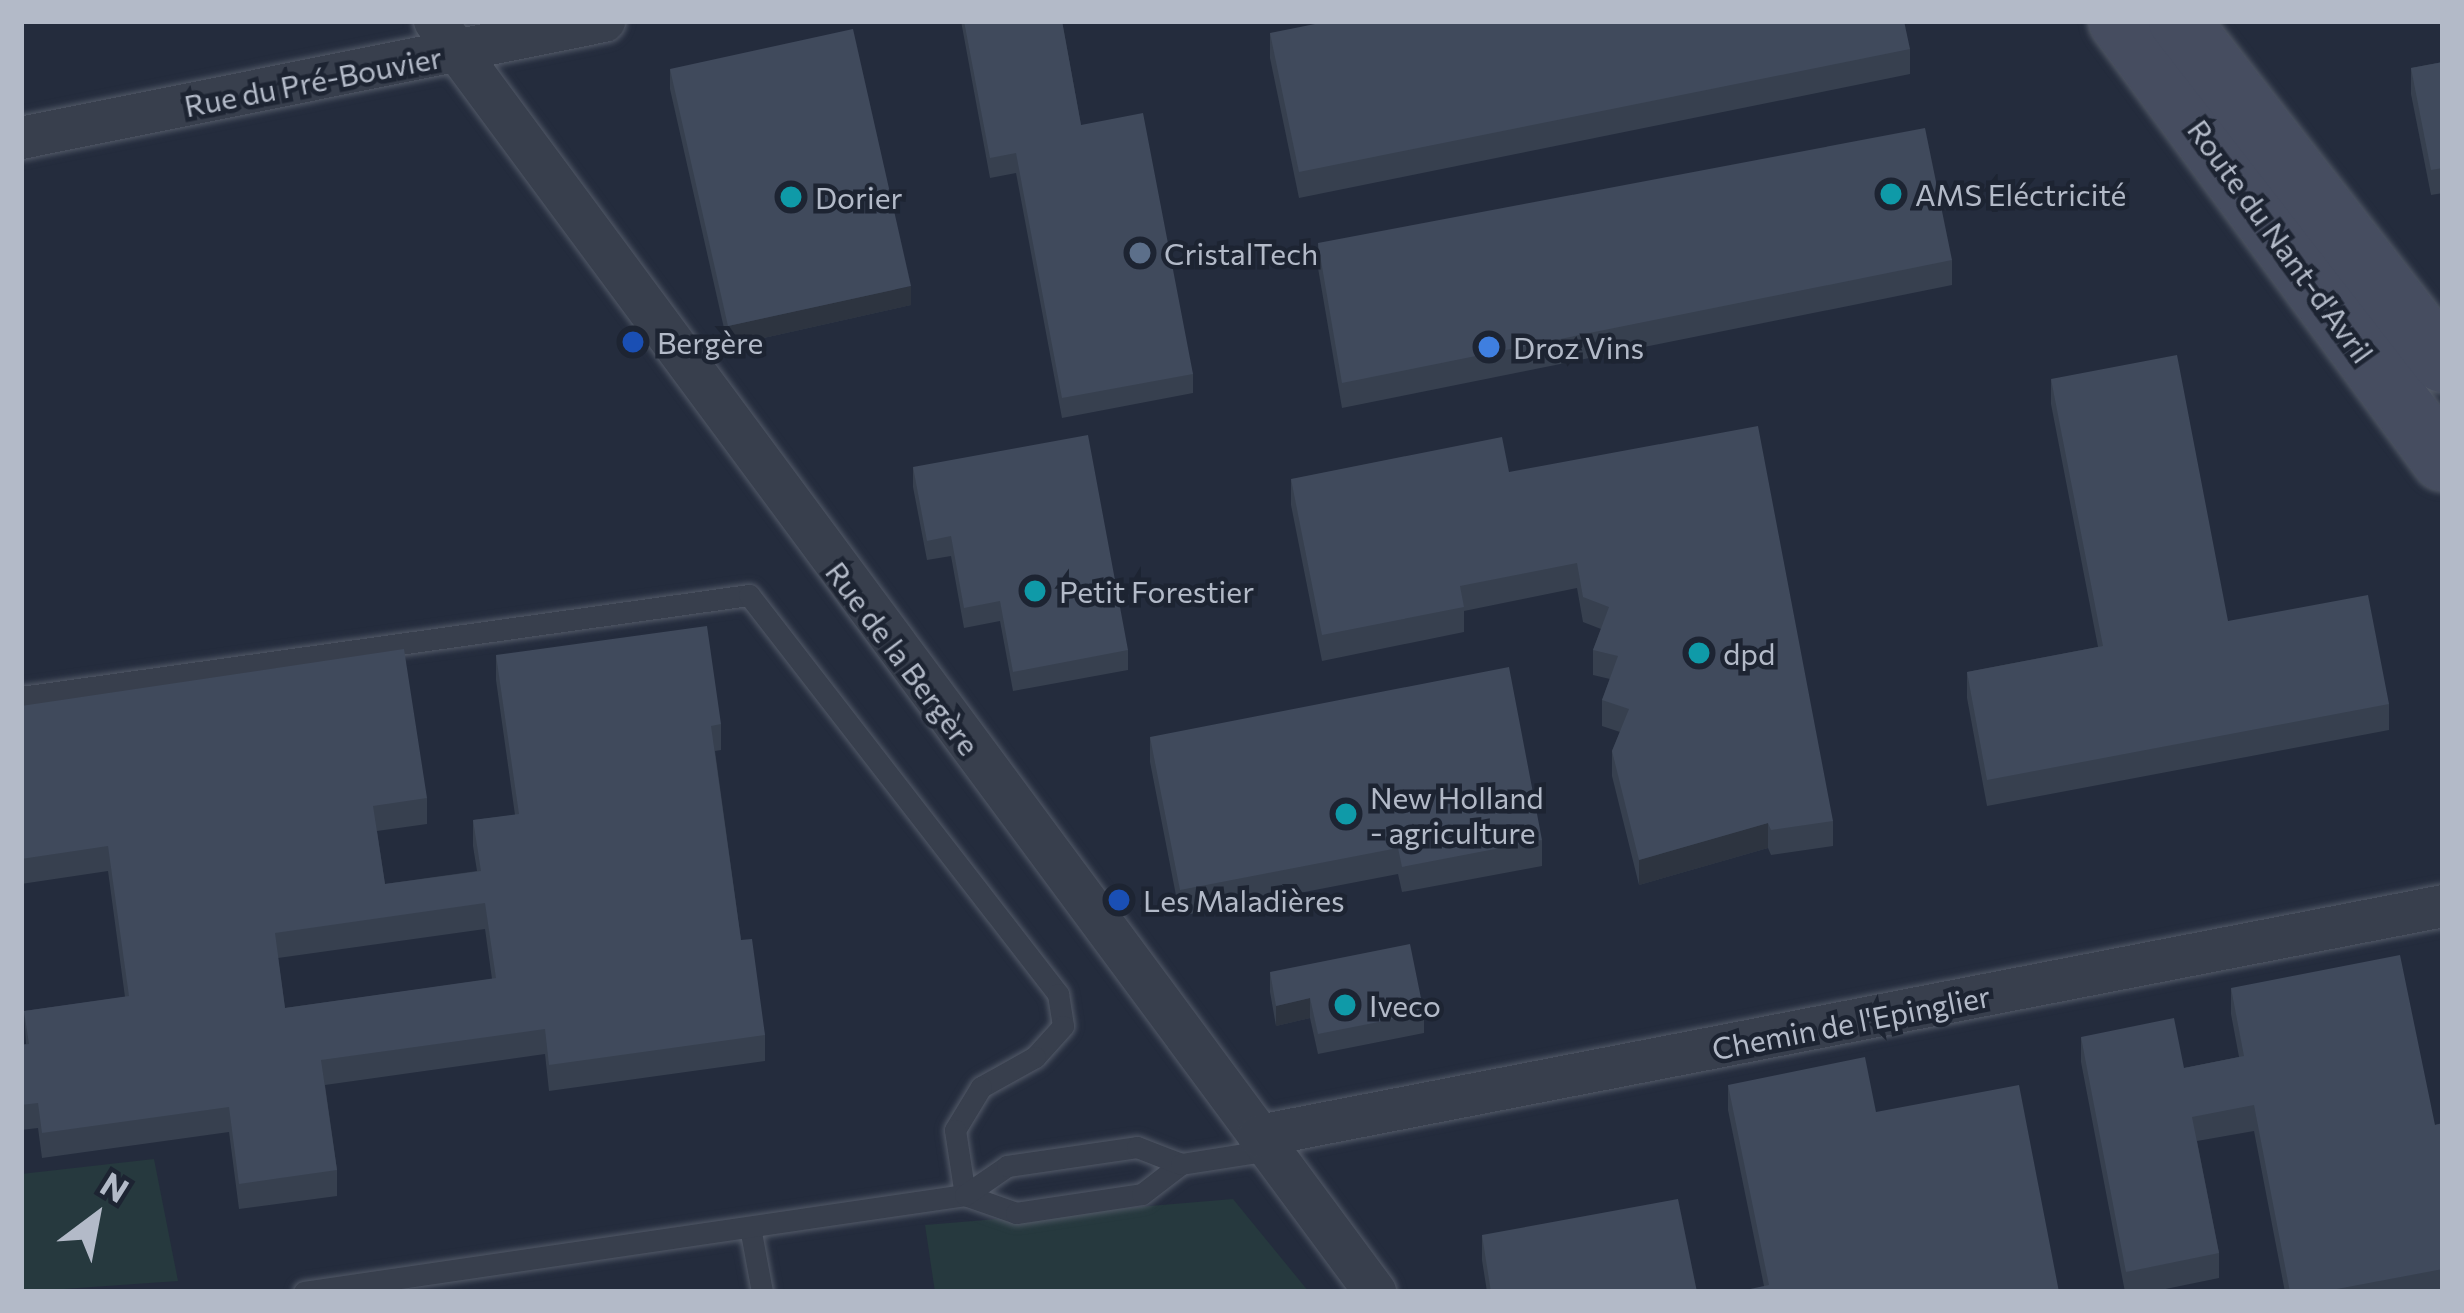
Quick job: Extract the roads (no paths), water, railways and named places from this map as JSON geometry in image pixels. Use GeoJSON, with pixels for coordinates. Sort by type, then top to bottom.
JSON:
{"type":"FeatureCollection","features":[{"type":"Feature","properties":{"kind":"main road","name":"Route du Nant-d'Avril"},"geometry":{"type":"LineString","coordinates":[[2119,21],[2443,460]]}},
{"type":"Feature","properties":{"kind":"main road","name":"Route du Nant-d'Avril"},"geometry":{"type":"LineString","coordinates":[[2179,21],[2443,362]]}},
{"type":"Feature","properties":{"kind":"street","name":"Rue du Pré-Bouvier"},"geometry":{"type":"LineString","coordinates":[[21,138],[446,37],[604,21]]}},
{"type":"Feature","properties":{"kind":"street","name":"Rue de la Bergère"},"geometry":{"type":"LineString","coordinates":[[446,37],[1375,1292]]}},
{"type":"Feature","properties":{"kind":"street","name":"Chemin de l'Epinglier"},"geometry":{"type":"LineString","coordinates":[[1264,1143],[2443,906]]}},
{"type":"Feature","properties":{"kind":"lane"},"geometry":{"type":"LineString","coordinates":[[21,697],[749,595],[1058,994],[1063,1026],[1035,1057],[981,1087],[955,1130],[965,1195]]}},
{"type":"Feature","properties":{"kind":"lane"},"geometry":{"type":"LineString","coordinates":[[965,1195],[1016,1213],[1142,1194],[1181,1164],[1264,1143]]}},
{"type":"Feature","properties":{"kind":"lane"},"geometry":{"type":"LineString","coordinates":[[304,1292],[965,1195],[1007,1166],[1032,1162],[1137,1147],[1181,1164]]}},
{"type":"Feature","properties":{"kind":"lane"},"geometry":{"type":"LineString","coordinates":[[750,1227],[762,1292]]}},
{"type":"Feature","properties":{"kind":"place","name":"AMS Eléctricité"},"geometry":{"type":"Point","coordinates":[1891,194]}},
{"type":"Feature","properties":{"kind":"place","name":"Dorier"},"geometry":{"type":"Point","coordinates":[791,197]}},
{"type":"Feature","properties":{"kind":"place","name":"CristalTech"},"geometry":{"type":"Point","coordinates":[1140,253]}},
{"type":"Feature","properties":{"kind":"place","name":"Bergère"},"geometry":{"type":"Point","coordinates":[633,342]}},
{"type":"Feature","properties":{"kind":"place","name":"Droz Vins"},"geometry":{"type":"Point","coordinates":[1489,347]}},
{"type":"Feature","properties":{"kind":"place","name":"Petit Forestier"},"geometry":{"type":"Point","coordinates":[1035,591]}},
{"type":"Feature","properties":{"kind":"place","name":"dpd"},"geometry":{"type":"Point","coordinates":[1699,653]}},
{"type":"Feature","properties":{"kind":"place","name":"New Holland - agriculture"},"geometry":{"type":"Point","coordinates":[1346,814]}},
{"type":"Feature","properties":{"kind":"place","name":"Les Maladières"},"geometry":{"type":"Point","coordinates":[1119,900]}},
{"type":"Feature","properties":{"kind":"place","name":"Iveco"},"geometry":{"type":"Point","coordinates":[1345,1005]}}]}
